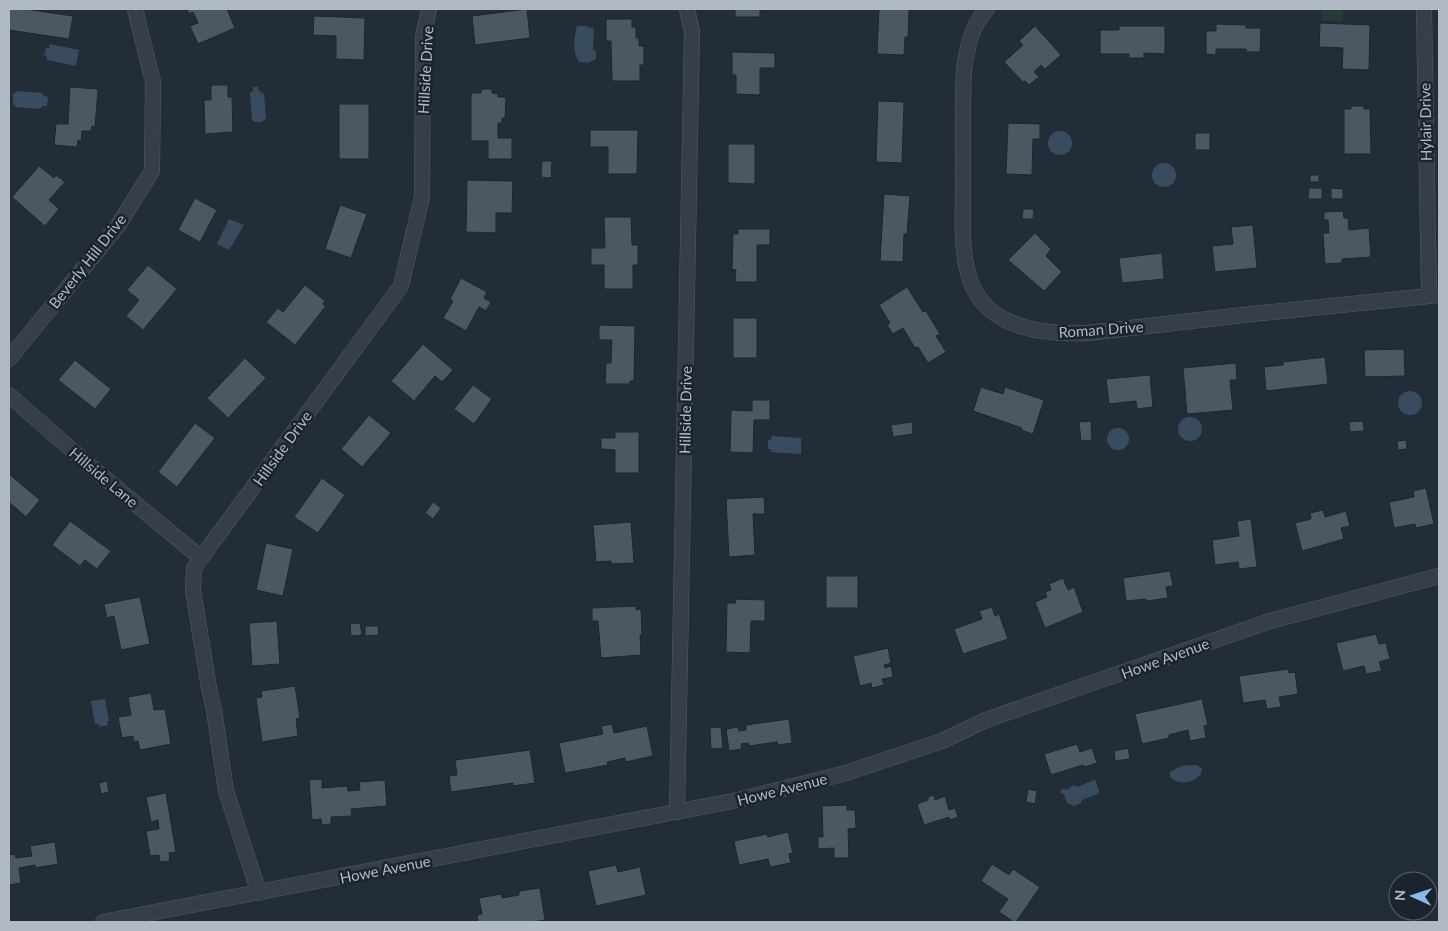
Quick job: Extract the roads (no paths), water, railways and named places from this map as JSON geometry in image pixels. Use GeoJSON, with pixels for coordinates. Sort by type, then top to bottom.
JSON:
{"type":"FeatureCollection","features":[{"type":"Feature","properties":{"kind":"street","name":"Beverly Hill Drive"},"geometry":{"type":"LineString","coordinates":[[9,358],[116,227],[152,171],[154,82],[135,9]]}},
{"type":"Feature","properties":{"kind":"street","name":"Hillside Drive"},"geometry":{"type":"LineString","coordinates":[[259,893],[226,791],[214,710],[192,591],[194,568],[401,286],[422,197],[423,37],[429,9]]}},
{"type":"Feature","properties":{"kind":"street","name":"Hillside Drive"},"geometry":{"type":"LineString","coordinates":[[678,812],[692,32],[687,9]]}},
{"type":"Feature","properties":{"kind":"street","name":"Roman Drive"},"geometry":{"type":"LineString","coordinates":[[986,9],[972,33],[967,49],[964,70],[963,232],[969,278],[978,297],[996,314],[1020,326],[1044,332],[1066,334],[1434,296]]}},
{"type":"Feature","properties":{"kind":"street","name":"Hylair Drive"},"geometry":{"type":"LineString","coordinates":[[1424,9],[1434,296]]}},
{"type":"Feature","properties":{"kind":"street","name":"Hillside Lane"},"geometry":{"type":"LineString","coordinates":[[9,395],[90,466],[201,558]]}},
{"type":"Feature","properties":{"kind":"street","name":"Howe Avenue"},"geometry":{"type":"LineString","coordinates":[[103,922],[738,800],[846,773],[942,741],[986,720],[1270,621],[1439,576]]}},
{"type":"Feature","properties":{"kind":"water"},"geometry":{"type":"Polygon","coordinates":[[[577,26],[586,26],[594,29],[593,50],[596,51],[596,59],[588,63],[579,62],[575,54],[574,40],[577,26]]]}},
{"type":"Feature","properties":{"kind":"water"},"geometry":{"type":"Polygon","coordinates":[[[50,44],[79,50],[76,66],[47,60],[47,56],[44,55],[46,48],[49,48],[50,44]]]}},
{"type":"Feature","properties":{"kind":"water"},"geometry":{"type":"Polygon","coordinates":[[[253,87],[258,87],[258,90],[264,94],[266,118],[262,122],[254,122],[252,119],[250,93],[253,91],[253,87]]]}},
{"type":"Feature","properties":{"kind":"water"},"geometry":{"type":"Polygon","coordinates":[[[18,91],[42,93],[48,97],[47,106],[39,109],[16,107],[13,103],[13,94],[18,91]]]}},
{"type":"Feature","properties":{"kind":"water"},"geometry":{"type":"Polygon","coordinates":[[[1060,131],[1069,134],[1072,143],[1069,152],[1060,155],[1051,152],[1048,143],[1051,134],[1060,131]]]}},
{"type":"Feature","properties":{"kind":"water"},"geometry":{"type":"Polygon","coordinates":[[[1164,163],[1169,164],[1175,170],[1175,180],[1169,186],[1164,187],[1159,186],[1153,180],[1152,175],[1153,170],[1159,164],[1164,163]]]}},
{"type":"Feature","properties":{"kind":"water"},"geometry":{"type":"Polygon","coordinates":[[[229,219],[244,225],[229,250],[217,244],[229,219]]]}},
{"type":"Feature","properties":{"kind":"water"},"geometry":{"type":"Polygon","coordinates":[[[1410,391],[1418,395],[1422,403],[1418,411],[1410,415],[1402,411],[1398,403],[1402,395],[1410,391]]]}},
{"type":"Feature","properties":{"kind":"water"},"geometry":{"type":"Polygon","coordinates":[[[1190,417],[1199,420],[1202,429],[1199,438],[1190,441],[1181,438],[1178,429],[1181,420],[1190,417]]]}},
{"type":"Feature","properties":{"kind":"water"},"geometry":{"type":"Polygon","coordinates":[[[1118,428],[1126,431],[1129,439],[1126,447],[1118,450],[1110,447],[1107,439],[1110,431],[1118,428]]]}},
{"type":"Feature","properties":{"kind":"water"},"geometry":{"type":"Polygon","coordinates":[[[772,436],[801,438],[801,454],[771,452],[771,449],[768,449],[768,440],[771,440],[772,436]]]}},
{"type":"Feature","properties":{"kind":"water"},"geometry":{"type":"Polygon","coordinates":[[[105,699],[109,721],[107,722],[108,725],[99,727],[99,724],[95,724],[91,701],[105,699]]]}},
{"type":"Feature","properties":{"kind":"water"},"geometry":{"type":"Polygon","coordinates":[[[1196,765],[1202,768],[1201,774],[1194,780],[1178,782],[1170,777],[1170,772],[1181,766],[1196,765]]]}},
{"type":"Feature","properties":{"kind":"water"},"geometry":{"type":"Polygon","coordinates":[[[1094,780],[1096,781],[1098,794],[1082,800],[1081,803],[1074,806],[1067,803],[1065,795],[1060,793],[1062,788],[1066,790],[1074,785],[1077,787],[1094,780]]]}}]}
